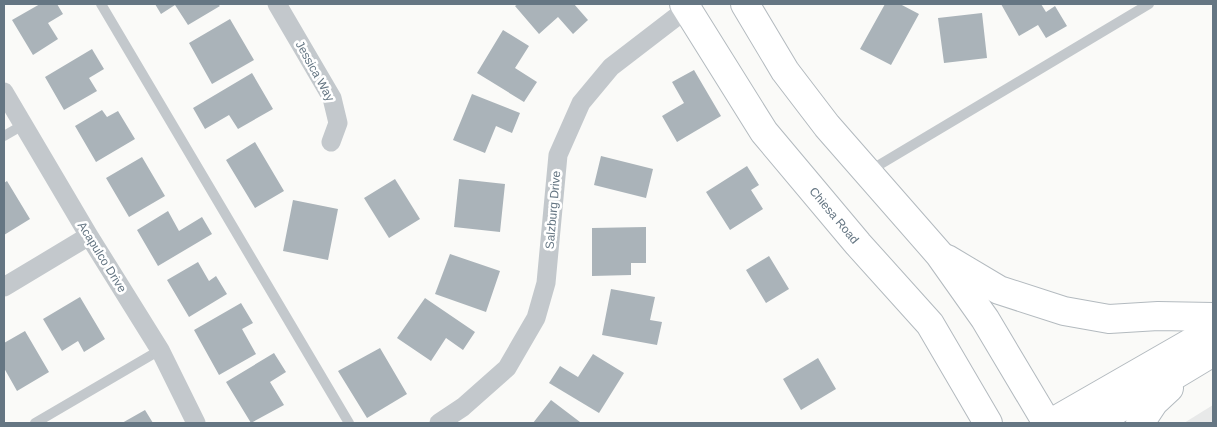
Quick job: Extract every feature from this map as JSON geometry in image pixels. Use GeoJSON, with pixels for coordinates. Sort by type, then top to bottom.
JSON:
{"type":"FeatureCollection","features":[{"type":"Feature","properties":{"kind":"main road"},"geometry":{"type":"LineString","coordinates":[[745,4],[785,71],[827,126],[939,254],[985,319],[1049,423],[1213,330]]}},
{"type":"Feature","properties":{"kind":"main road","name":"Chiesa Road"},"geometry":{"type":"LineString","coordinates":[[688,5],[764,132],[858,244],[930,324],[988,423]]}},
{"type":"Feature","properties":{"kind":"main road"},"geometry":{"type":"LineString","coordinates":[[939,254],[1000,290],[1064,311],[1110,319],[1158,316],[1213,317]]}},
{"type":"Feature","properties":{"kind":"main road"},"geometry":{"type":"LineString","coordinates":[[1095,423],[1210,354]]}},
{"type":"Feature","properties":{"kind":"main road"},"geometry":{"type":"LineString","coordinates":[[1140,423],[1154,402],[1210,354]]}},
{"type":"Feature","properties":{"kind":"street","name":"Jessica Way"},"geometry":{"type":"LineString","coordinates":[[277,4],[332,98],[338,122],[330,142]]}},
{"type":"Feature","properties":{"kind":"street","name":"Salzburg Drive"},"geometry":{"type":"LineString","coordinates":[[439,423],[463,406],[507,368],[536,318],[546,283],[558,155],[581,102],[611,67],[688,5]]}},
{"type":"Feature","properties":{"kind":"street","name":"Acapulco Drive"},"geometry":{"type":"LineString","coordinates":[[4,92],[89,236],[160,350],[196,423]]}},
{"type":"Feature","properties":{"kind":"street"},"geometry":{"type":"LineString","coordinates":[[4,287],[89,236]]}},
{"type":"Feature","properties":{"kind":"lane"},"geometry":{"type":"LineString","coordinates":[[101,4],[349,423]]}},
{"type":"Feature","properties":{"kind":"lane"},"geometry":{"type":"LineString","coordinates":[[866,172],[1149,4]]}},
{"type":"Feature","properties":{"kind":"lane"},"geometry":{"type":"LineString","coordinates":[[4,136],[23,125]]}},
{"type":"Feature","properties":{"kind":"lane"},"geometry":{"type":"LineString","coordinates":[[35,423],[160,350]]}},
{"type":"Feature","properties":{"kind":"shaded area"},"geometry":{"type":"Polygon","coordinates":[[[1213,405],[1213,423],[1184,423],[1213,405]]]}},
{"type":"Feature","properties":{"kind":"building"},"geometry":{"type":"Polygon","coordinates":[[[40,4],[57,4],[63,14],[48,23],[58,39],[33,55],[12,20],[40,4]]]}},
{"type":"Feature","properties":{"kind":"building"},"geometry":{"type":"Polygon","coordinates":[[[155,4],[218,4],[220,6],[188,25],[175,5],[161,14],[155,4]]]}},
{"type":"Feature","properties":{"kind":"building"},"geometry":{"type":"Polygon","coordinates":[[[518,4],[574,4],[588,20],[573,34],[558,17],[539,34],[515,6],[518,4]]]}},
{"type":"Feature","properties":{"kind":"building"},"geometry":{"type":"Polygon","coordinates":[[[885,4],[900,4],[919,14],[891,65],[860,49],[885,4]]]}},
{"type":"Feature","properties":{"kind":"building"},"geometry":{"type":"Polygon","coordinates":[[[1001,4],[1041,4],[1046,12],[1055,6],[1067,26],[1046,38],[1038,25],[1019,36],[1001,4]]]}},
{"type":"Feature","properties":{"kind":"building"},"geometry":{"type":"Polygon","coordinates":[[[982,13],[987,58],[944,63],[938,18],[982,13]]]}},
{"type":"Feature","properties":{"kind":"building"},"geometry":{"type":"Polygon","coordinates":[[[230,19],[254,60],[212,84],[189,43],[230,19]]]}},
{"type":"Feature","properties":{"kind":"building"},"geometry":{"type":"Polygon","coordinates":[[[503,30],[529,46],[515,68],[537,82],[524,102],[477,73],[503,30]]]}},
{"type":"Feature","properties":{"kind":"building"},"geometry":{"type":"Polygon","coordinates":[[[92,49],[104,69],[89,78],[97,91],[64,110],[45,77],[92,49]]]}},
{"type":"Feature","properties":{"kind":"building"},"geometry":{"type":"Polygon","coordinates":[[[694,70],[721,116],[677,142],[662,116],[684,103],[672,82],[694,70]]]}},
{"type":"Feature","properties":{"kind":"building"},"geometry":{"type":"Polygon","coordinates":[[[252,73],[273,109],[238,129],[229,115],[205,129],[193,108],[252,73]]]}},
{"type":"Feature","properties":{"kind":"building"},"geometry":{"type":"Polygon","coordinates":[[[472,94],[520,113],[512,133],[496,126],[485,153],[453,140],[472,94]]]}},
{"type":"Feature","properties":{"kind":"building"},"geometry":{"type":"Polygon","coordinates":[[[102,110],[107,117],[118,111],[135,139],[96,162],[75,126],[102,110]]]}},
{"type":"Feature","properties":{"kind":"building"},"geometry":{"type":"Polygon","coordinates":[[[255,142],[284,191],[255,208],[226,160],[255,142]]]}},
{"type":"Feature","properties":{"kind":"building"},"geometry":{"type":"Polygon","coordinates":[[[601,156],[653,169],[646,198],[594,185],[601,156]]]}},
{"type":"Feature","properties":{"kind":"building"},"geometry":{"type":"Polygon","coordinates":[[[142,157],[165,196],[129,217],[106,178],[142,157]]]}},
{"type":"Feature","properties":{"kind":"building"},"geometry":{"type":"Polygon","coordinates":[[[747,166],[759,185],[751,190],[763,209],[730,230],[706,192],[747,166]]]}},
{"type":"Feature","properties":{"kind":"building"},"geometry":{"type":"Polygon","coordinates":[[[395,179],[420,219],[389,238],[364,198],[395,179]]]}},
{"type":"Feature","properties":{"kind":"building"},"geometry":{"type":"Polygon","coordinates":[[[459,179],[505,184],[500,232],[454,227],[459,179]]]}},
{"type":"Feature","properties":{"kind":"building"},"geometry":{"type":"Polygon","coordinates":[[[7,181],[30,219],[4,235],[4,183],[7,181]]]}},
{"type":"Feature","properties":{"kind":"building"},"geometry":{"type":"Polygon","coordinates":[[[293,200],[338,209],[328,260],[283,251],[293,200]]]}},
{"type":"Feature","properties":{"kind":"building"},"geometry":{"type":"Polygon","coordinates":[[[168,211],[179,231],[202,217],[212,234],[158,266],[137,230],[168,211]]]}},
{"type":"Feature","properties":{"kind":"building"},"geometry":{"type":"Polygon","coordinates":[[[646,227],[646,263],[631,263],[631,275],[592,276],[592,228],[646,227]]]}},
{"type":"Feature","properties":{"kind":"building"},"geometry":{"type":"Polygon","coordinates":[[[450,254],[500,271],[486,312],[435,294],[450,254]]]}},
{"type":"Feature","properties":{"kind":"building"},"geometry":{"type":"Polygon","coordinates":[[[769,256],[789,289],[766,303],[746,270],[769,256]]]}},
{"type":"Feature","properties":{"kind":"building"},"geometry":{"type":"Polygon","coordinates":[[[198,262],[209,281],[216,276],[227,294],[189,317],[167,280],[198,262]]]}},
{"type":"Feature","properties":{"kind":"building"},"geometry":{"type":"Polygon","coordinates":[[[611,289],[655,297],[650,320],[662,322],[657,345],[602,335],[611,289]]]}},
{"type":"Feature","properties":{"kind":"building"},"geometry":{"type":"Polygon","coordinates":[[[80,297],[105,339],[84,352],[78,341],[62,351],[43,319],[80,297]]]}},
{"type":"Feature","properties":{"kind":"building"},"geometry":{"type":"Polygon","coordinates":[[[425,298],[475,332],[463,350],[446,338],[431,361],[397,338],[425,298]]]}},
{"type":"Feature","properties":{"kind":"building"},"geometry":{"type":"Polygon","coordinates":[[[241,303],[253,323],[242,329],[256,354],[219,375],[194,330],[241,303]]]}},
{"type":"Feature","properties":{"kind":"building"},"geometry":{"type":"Polygon","coordinates":[[[25,331],[49,372],[17,391],[4,368],[4,343],[25,331]]]}},
{"type":"Feature","properties":{"kind":"building"},"geometry":{"type":"Polygon","coordinates":[[[380,348],[407,394],[367,418],[338,371],[380,348]]]}},
{"type":"Feature","properties":{"kind":"building"},"geometry":{"type":"Polygon","coordinates":[[[274,353],[286,372],[270,382],[284,405],[251,423],[226,382],[274,353]]]}},
{"type":"Feature","properties":{"kind":"building"},"geometry":{"type":"Polygon","coordinates":[[[593,354],[624,373],[599,413],[549,383],[560,366],[578,377],[593,354]]]}},
{"type":"Feature","properties":{"kind":"building"},"geometry":{"type":"Polygon","coordinates":[[[818,358],[836,389],[801,410],[783,379],[818,358]]]}},
{"type":"Feature","properties":{"kind":"building"},"geometry":{"type":"Polygon","coordinates":[[[551,400],[580,422],[533,423],[551,400]]]}},
{"type":"Feature","properties":{"kind":"building"},"geometry":{"type":"Polygon","coordinates":[[[145,410],[153,423],[122,423],[145,410]]]}}]}
